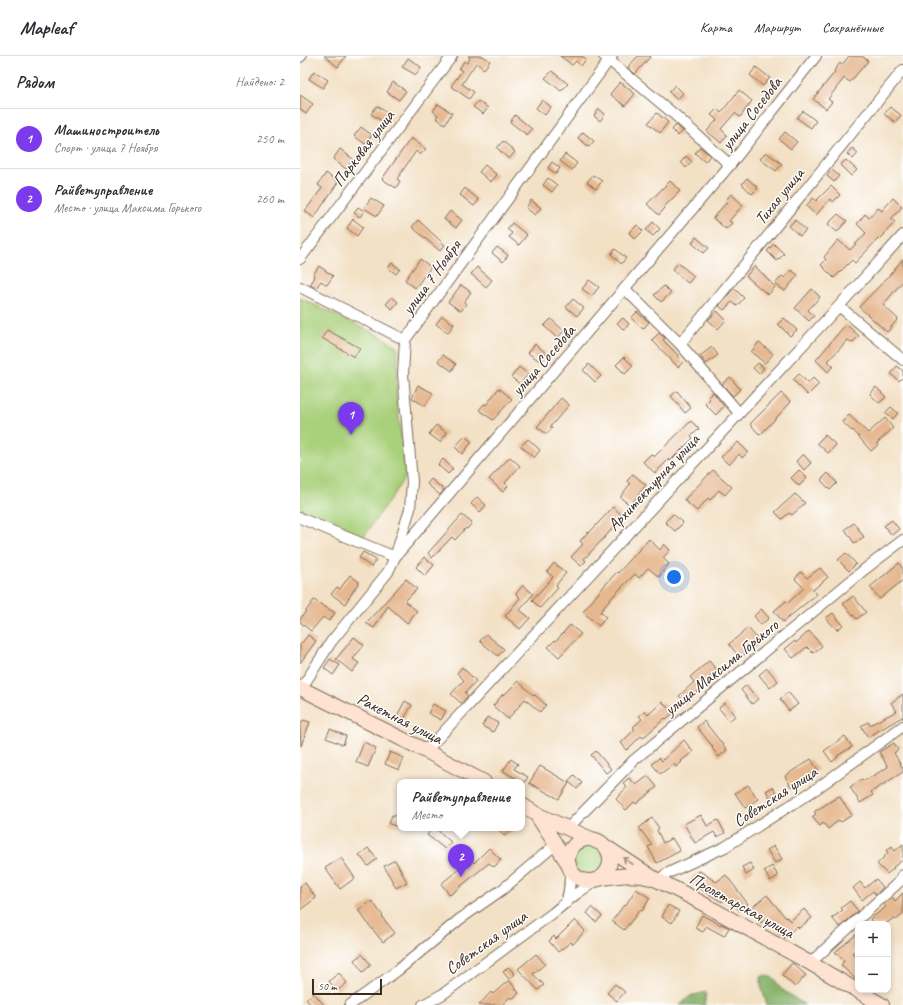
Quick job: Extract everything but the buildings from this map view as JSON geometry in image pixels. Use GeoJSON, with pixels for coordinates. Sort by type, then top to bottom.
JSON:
{"type":"FeatureCollection","features":[{"type":"Feature","properties":{"kind":"main road","name":"Ракетная улица"},"geometry":{"type":"LineString","coordinates":[[300,688],[478,779]]}},
{"type":"Feature","properties":{"kind":"main road"},"geometry":{"type":"LineString","coordinates":[[525,807],[536,814],[600,843],[607,849],[610,858],[609,868],[604,876],[598,880],[585,881],[573,873],[536,814]]}},
{"type":"Feature","properties":{"kind":"main road"},"geometry":{"type":"LineString","coordinates":[[569,865],[569,857],[574,847],[583,840],[592,840],[600,843]]}},
{"type":"Feature","properties":{"kind":"main road","name":"Пролетарская улица"},"geometry":{"type":"LineString","coordinates":[[600,843],[657,880],[810,963],[882,1005]]}},
{"type":"Feature","properties":{"kind":"main road","name":"Пролетарская улица"},"geometry":{"type":"LineString","coordinates":[[598,880],[631,875],[644,876],[657,880]]}},
{"type":"Feature","properties":{"kind":"street","name":"Парковая улица"},"geometry":{"type":"LineString","coordinates":[[300,259],[452,56]]}},
{"type":"Feature","properties":{"kind":"street","name":"улица Соседова"},"geometry":{"type":"LineString","coordinates":[[300,688],[331,642],[388,572],[395,558],[730,165],[816,56]]}},
{"type":"Feature","properties":{"kind":"street"},"geometry":{"type":"LineString","coordinates":[[608,57],[730,165]]}},
{"type":"Feature","properties":{"kind":"street","name":"улица 7 Ноября"},"geometry":{"type":"LineString","coordinates":[[395,558],[410,509],[412,482],[403,374],[405,340],[608,57]]}},
{"type":"Feature","properties":{"kind":"street","name":"Тихая улица"},"geometry":{"type":"LineString","coordinates":[[680,344],[903,70]]}},
{"type":"Feature","properties":{"kind":"street","name":"Архитектурная улица"},"geometry":{"type":"LineString","coordinates":[[426,751],[903,235]]}},
{"type":"Feature","properties":{"kind":"street"},"geometry":{"type":"LineString","coordinates":[[300,287],[405,340]]}},
{"type":"Feature","properties":{"kind":"street"},"geometry":{"type":"LineString","coordinates":[[625,289],[680,344],[739,413]]}},
{"type":"Feature","properties":{"kind":"street"},"geometry":{"type":"LineString","coordinates":[[839,306],[903,360]]}},
{"type":"Feature","properties":{"kind":"street"},"geometry":{"type":"LineString","coordinates":[[300,518],[395,558]]}},
{"type":"Feature","properties":{"kind":"street","name":"улица Максима Горького"},"geometry":{"type":"LineString","coordinates":[[568,828],[634,760],[865,569],[903,540]]}},
{"type":"Feature","properties":{"kind":"street","name":"Советская улица"},"geometry":{"type":"LineString","coordinates":[[657,880],[666,874],[725,847],[816,789],[903,726]]}},
{"type":"Feature","properties":{"kind":"street"},"geometry":{"type":"LineString","coordinates":[[350,1005],[397,971],[460,920],[503,890],[555,845]]}},
{"type":"Feature","properties":{"kind":"street"},"geometry":{"type":"LineString","coordinates":[[566,903],[571,878],[569,865]]}},
{"type":"Feature","properties":{"kind":"street"},"geometry":{"type":"LineString","coordinates":[[810,963],[899,882],[903,875]]}},
{"type":"Feature","properties":{"kind":"street","name":"Советская улица"},"geometry":{"type":"LineString","coordinates":[[423,1005],[443,994],[589,885],[598,880]]}},
{"type":"Feature","properties":{"kind":"green space"},"geometry":{"type":"Polygon","coordinates":[[[300,298],[376,334],[398,347],[396,394],[406,476],[362,539],[300,517],[300,298]]]}},
{"type":"Feature","properties":{"kind":"green space"},"geometry":{"type":"Polygon","coordinates":[[[590,844],[601,849],[606,860],[601,871],[590,876],[579,871],[574,860],[579,849],[590,844]]]}},
{"type":"Feature","properties":{"kind":"green space"},"geometry":{"type":"Polygon","coordinates":[[[766,975],[775,979],[780,988],[805,1005],[767,1005],[761,986],[761,977],[766,975]]]}},
{"type":"Feature","properties":{"kind":"green space"},"geometry":{"type":"Polygon","coordinates":[[[706,992],[705,1005],[680,1005],[690,996],[706,992]]]}},
{"type":"Feature","properties":{"kind":"place","name":"Машиностроитель"},"geometry":{"type":"Point","coordinates":[351,435]}},
{"type":"Feature","properties":{"kind":"place","name":"Райветуправление"},"geometry":{"type":"Point","coordinates":[461,877]}}]}
